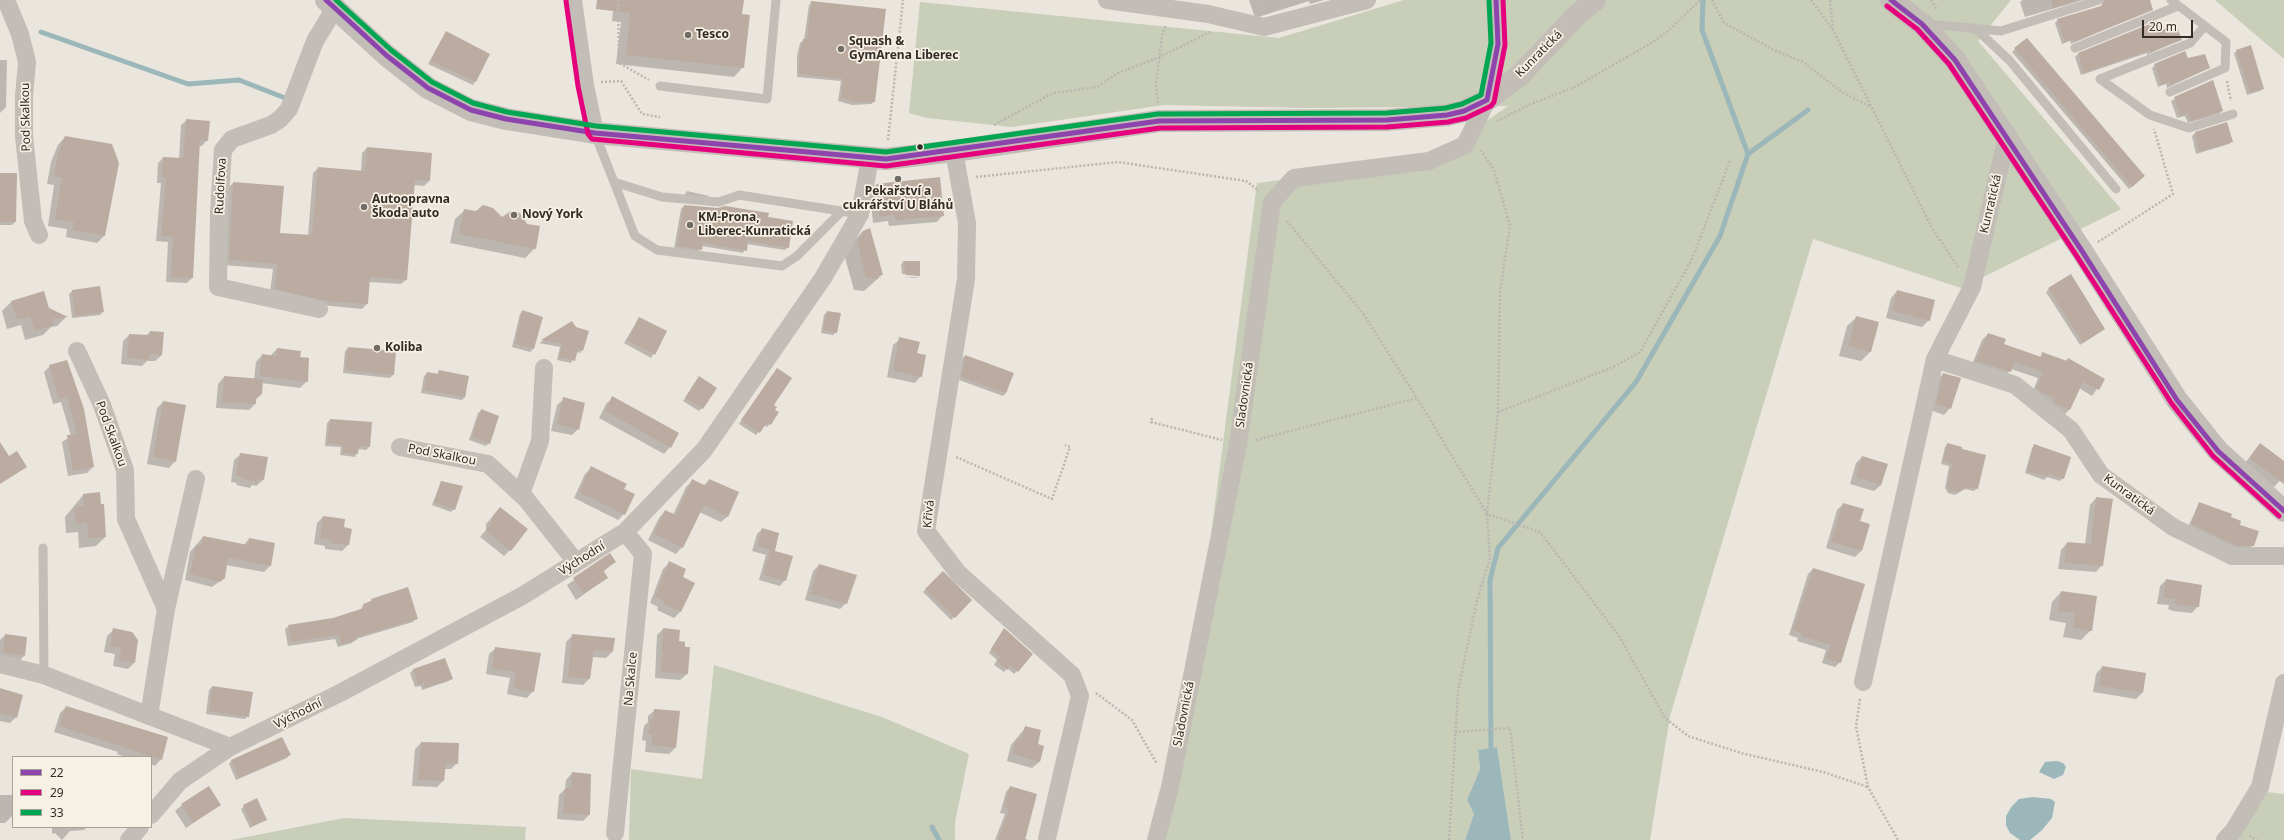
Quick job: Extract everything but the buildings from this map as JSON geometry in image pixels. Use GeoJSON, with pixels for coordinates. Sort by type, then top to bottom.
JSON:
{"type":"FeatureCollection","features":[{"type":"Feature","properties":{"kind":"street","name":"Pod Skalkou"},"geometry":{"type":"LineString","coordinates":[[6,0],[20,34],[27,62],[24,96],[24,136],[33,221],[39,235]]}},
{"type":"Feature","properties":{"kind":"street"},"geometry":{"type":"LineString","coordinates":[[573,0],[584,85],[595,133]]}},
{"type":"Feature","properties":{"kind":"street"},"geometry":{"type":"LineString","coordinates":[[1107,0],[1183,6],[1264,27],[1367,0]]}},
{"type":"Feature","properties":{"kind":"street"},"geometry":{"type":"LineString","coordinates":[[1272,202],[1294,178],[1429,161],[1465,145],[1487,100],[1498,44],[1496,0]]}},
{"type":"Feature","properties":{"kind":"street","name":"Kunratická"},"geometry":{"type":"LineString","coordinates":[[330,4],[386,55],[428,88],[471,110],[506,119],[595,133],[878,158],[954,151],[1159,121],[1387,120],[1447,114],[1464,110],[1487,100],[1520,75],[1576,16],[1595,0]]}},
{"type":"Feature","properties":{"kind":"street"},"geometry":{"type":"LineString","coordinates":[[1891,0],[1922,24],[1956,60],[2178,400],[2218,451],[2284,511]]}},
{"type":"Feature","properties":{"kind":"street","name":"Rudolfova"},"geometry":{"type":"LineString","coordinates":[[319,309],[218,287],[219,211],[223,150],[232,139],[271,125],[280,119],[289,109],[330,4]]}},
{"type":"Feature","properties":{"kind":"street","name":"Kunratická"},"geometry":{"type":"LineString","coordinates":[[1863,682],[1935,359],[1972,287],[2007,136]]}},
{"type":"Feature","properties":{"kind":"street","name":"Křivá"},"geometry":{"type":"LineString","coordinates":[[954,151],[961,179],[968,223],[966,279],[926,531],[958,573],[1072,675],[1080,696],[1047,838]]}},
{"type":"Feature","properties":{"kind":"street","name":"Východní"},"geometry":{"type":"LineString","coordinates":[[152,813],[180,781],[230,747],[389,667],[522,596],[625,532],[704,450],[823,278],[860,214],[878,158]]}},
{"type":"Feature","properties":{"kind":"street","name":"Sladovnická"},"geometry":{"type":"LineString","coordinates":[[1156,840],[1170,787],[1238,444],[1272,202]]}},
{"type":"Feature","properties":{"kind":"street","name":"Pod Skalkou"},"geometry":{"type":"LineString","coordinates":[[77,351],[102,405],[125,470],[126,519],[166,609]]}},
{"type":"Feature","properties":{"kind":"street","name":"Kunratická"},"geometry":{"type":"LineString","coordinates":[[1935,359],[2015,385],[2071,430],[2101,475],[2173,527],[2232,556],[2284,556]]}},
{"type":"Feature","properties":{"kind":"street"},"geometry":{"type":"LineString","coordinates":[[520,494],[540,441],[544,368]]}},
{"type":"Feature","properties":{"kind":"street","name":"Pod Skalkou"},"geometry":{"type":"LineString","coordinates":[[400,447],[488,464],[520,494],[576,562]]}},
{"type":"Feature","properties":{"kind":"street"},"geometry":{"type":"LineString","coordinates":[[149,716],[166,609],[196,479]]}},
{"type":"Feature","properties":{"kind":"street","name":"Na Skalce"},"geometry":{"type":"LineString","coordinates":[[615,833],[643,554],[625,532]]}},
{"type":"Feature","properties":{"kind":"street"},"geometry":{"type":"LineString","coordinates":[[0,664],[44,675],[230,747]]}},
{"type":"Feature","properties":{"kind":"street"},"geometry":{"type":"LineString","coordinates":[[2225,840],[2234,830],[2260,787],[2284,683]]}},
{"type":"Feature","properties":{"kind":"street"},"geometry":{"type":"LineString","coordinates":[[129,840],[139,828]]}},
{"type":"Feature","properties":{"kind":"lane"},"geometry":{"type":"LineString","coordinates":[[660,86],[767,99],[776,0]]}},
{"type":"Feature","properties":{"kind":"lane"},"geometry":{"type":"LineString","coordinates":[[1922,24],[2001,31],[2099,0]]}},
{"type":"Feature","properties":{"kind":"lane"},"geometry":{"type":"LineString","coordinates":[[2075,48],[2175,3],[2226,42],[2225,68],[2170,92]]}},
{"type":"Feature","properties":{"kind":"lane"},"geometry":{"type":"LineString","coordinates":[[2204,26],[2190,43],[2100,78],[2150,115],[2189,128],[2233,114]]}},
{"type":"Feature","properties":{"kind":"lane"},"geometry":{"type":"LineString","coordinates":[[1975,28],[2010,60],[2116,189]]}},
{"type":"Feature","properties":{"kind":"lane"},"geometry":{"type":"LineString","coordinates":[[595,133],[635,236],[657,250],[782,266],[797,256],[842,211]]}},
{"type":"Feature","properties":{"kind":"lane"},"geometry":{"type":"LineString","coordinates":[[614,182],[662,197],[718,202],[739,195],[860,214]]}},
{"type":"Feature","properties":{"kind":"lane"},"geometry":{"type":"LineString","coordinates":[[43,548],[44,675]]}},
{"type":"Feature","properties":{"kind":"path"},"geometry":{"type":"LineString","coordinates":[[618,0],[619,63],[660,86]]}},
{"type":"Feature","properties":{"kind":"path"},"geometry":{"type":"LineString","coordinates":[[878,158],[903,0]]}},
{"type":"Feature","properties":{"kind":"path"},"geometry":{"type":"LineString","coordinates":[[1449,840],[1458,691],[1477,600],[1490,559],[1487,514],[1498,412],[1500,292],[1510,225],[1494,170],[1470,135],[1531,104],[1577,86],[1641,49],[1668,31],[1700,0]]}},
{"type":"Feature","properties":{"kind":"path"},"geometry":{"type":"LineString","coordinates":[[1712,0],[1724,23],[1767,47],[1803,62],[1842,92],[1871,108]]}},
{"type":"Feature","properties":{"kind":"path"},"geometry":{"type":"LineString","coordinates":[[1811,0],[1833,30],[1932,228],[1972,287]]}},
{"type":"Feature","properties":{"kind":"path"},"geometry":{"type":"LineString","coordinates":[[1830,0],[1833,30]]}},
{"type":"Feature","properties":{"kind":"path"},"geometry":{"type":"LineString","coordinates":[[1159,121],[1156,86],[1162,36],[1183,6]]}},
{"type":"Feature","properties":{"kind":"path"},"geometry":{"type":"LineString","coordinates":[[988,129],[1053,93],[1097,87],[1118,73],[1160,57],[1233,20]]}},
{"type":"Feature","properties":{"kind":"path"},"geometry":{"type":"LineString","coordinates":[[2225,68],[2233,114]]}},
{"type":"Feature","properties":{"kind":"path"},"geometry":{"type":"LineString","coordinates":[[584,85],[610,80],[621,81],[642,114],[660,117]]}},
{"type":"Feature","properties":{"kind":"path"},"geometry":{"type":"LineString","coordinates":[[2082,251],[2173,194],[2150,115]]}},
{"type":"Feature","properties":{"kind":"path"},"geometry":{"type":"LineString","coordinates":[[1498,412],[1611,368],[1640,352],[1692,259],[1730,161]]}},
{"type":"Feature","properties":{"kind":"path"},"geometry":{"type":"LineString","coordinates":[[961,179],[1118,162],[1246,181],[1272,202],[1362,312],[1417,398],[1487,514],[1540,532],[1619,636],[1665,718],[1688,736],[1741,753],[1823,772],[1868,787]]}},
{"type":"Feature","properties":{"kind":"path"},"geometry":{"type":"LineString","coordinates":[[1152,418],[1151,422],[1238,444],[1417,398]]}},
{"type":"Feature","properties":{"kind":"path"},"geometry":{"type":"LineString","coordinates":[[939,450],[1052,500],[1070,447],[1065,445]]}},
{"type":"Feature","properties":{"kind":"path"},"geometry":{"type":"LineString","coordinates":[[1072,675],[1132,720],[1170,787]]}},
{"type":"Feature","properties":{"kind":"path"},"geometry":{"type":"LineString","coordinates":[[1863,682],[1856,726],[1868,787],[1898,840]]}},
{"type":"Feature","properties":{"kind":"path"},"geometry":{"type":"LineString","coordinates":[[1455,732],[1510,728],[1523,840]]}},
{"type":"Feature","properties":{"kind":"green space"},"geometry":{"type":"Polygon","coordinates":[[[1404,0],[2011,0],[1978,41],[2121,209],[1961,288],[1813,239],[1670,716],[1650,840],[1511,840],[1497,747],[1478,750],[1480,769],[1467,800],[1474,814],[1465,840],[1160,840],[1182,757],[1257,183],[1429,161],[1508,106],[1309,108],[1164,105],[1012,127],[927,118],[909,113],[920,2],[1279,38],[1404,0]]]}},
{"type":"Feature","properties":{"kind":"green space"},"geometry":{"type":"Polygon","coordinates":[[[2215,0],[2284,0],[2284,59],[2215,0]]]}},
{"type":"Feature","properties":{"kind":"green space"},"geometry":{"type":"Polygon","coordinates":[[[714,665],[882,717],[969,754],[955,822],[955,840],[629,840],[631,769],[702,779],[714,665]]]}},
{"type":"Feature","properties":{"kind":"green space"},"geometry":{"type":"Polygon","coordinates":[[[2266,792],[2284,794],[2284,840],[2234,840],[2266,792]]]}},
{"type":"Feature","properties":{"kind":"green space"},"geometry":{"type":"Polygon","coordinates":[[[344,818],[526,827],[525,840],[231,840],[344,818]]]}},
{"type":"Feature","properties":{"kind":"water"},"geometry":{"type":"Polygon","coordinates":[[[1497,747],[1511,840],[1465,840],[1474,814],[1467,800],[1480,769],[1478,750],[1497,747]]]}},
{"type":"Feature","properties":{"kind":"water"},"geometry":{"type":"Polygon","coordinates":[[[2057,761],[2063,763],[2066,767],[2063,775],[2054,779],[2039,772],[2045,762],[2057,761]]]}},
{"type":"Feature","properties":{"kind":"water"},"geometry":{"type":"Polygon","coordinates":[[[2033,797],[2051,799],[2055,802],[2052,818],[2042,830],[2030,840],[2020,840],[2010,833],[2006,825],[2006,816],[2012,806],[2019,799],[2033,797]]]}},
{"type":"Feature","properties":{"kind":"waterway"},"geometry":{"type":"LineString","coordinates":[[1491,753],[1490,580],[1498,548],[1636,382],[1720,236],[1748,154],[1702,30],[1703,0]]}},
{"type":"Feature","properties":{"kind":"waterway"},"geometry":{"type":"LineString","coordinates":[[41,32],[188,84],[239,80],[285,98]]}},
{"type":"Feature","properties":{"kind":"waterway"},"geometry":{"type":"LineString","coordinates":[[1748,154],[1808,110]]}},
{"type":"Feature","properties":{"kind":"waterway"},"geometry":{"type":"LineString","coordinates":[[932,827],[939,840]]}},
{"type":"Feature","properties":{"kind":"transit line","name":"22"},"geometry":{"type":"LineString","coordinates":[[326,0],[386,55],[428,88],[471,110],[506,119],[595,133],[886,159],[1159,121],[1387,120],[1447,115],[1464,111],[1487,100],[1498,44],[1496,0]]}},
{"type":"Feature","properties":{"kind":"transit line","name":"33"},"geometry":{"type":"LineString","coordinates":[[336,0],[391,50],[432,82],[473,103],[507,112],[596,126],[886,152],[1158,114],[1387,113],[1446,108],[1462,104],[1481,95],[1491,43],[1489,0]]}},
{"type":"Feature","properties":{"kind":"transit line","name":"29"},"geometry":{"type":"LineString","coordinates":[[566,1],[578,86],[588,134],[592,139],[886,166],[1160,128],[1387,127],[1448,122],[1466,118],[1491,106],[1494,102],[1505,45],[1503,0]]}},
{"type":"Feature","properties":{"kind":"transit line","name":"22"},"geometry":{"type":"LineString","coordinates":[[1891,0],[1922,24],[1955,60],[2082,251],[2177,400],[2218,451],[2284,511]]}},
{"type":"Feature","properties":{"kind":"transit line","name":"29"},"geometry":{"type":"LineString","coordinates":[[1887,6],[1917,29],[1949,64],[2076,255],[2172,404],[2213,456],[2279,516]]}},
{"type":"Feature","properties":{"kind":"place","name":"Tesco"},"geometry":{"type":"Point","coordinates":[688,35]}},
{"type":"Feature","properties":{"kind":"place","name":"Squash & GymArena Liberec"},"geometry":{"type":"Point","coordinates":[841,49]}},
{"type":"Feature","properties":{"kind":"place","name":"Pekařství a cukrářství U Bláhů"},"geometry":{"type":"Point","coordinates":[898,179]}},
{"type":"Feature","properties":{"kind":"place","name":"Autoopravna Škoda auto"},"geometry":{"type":"Point","coordinates":[364,207]}},
{"type":"Feature","properties":{"kind":"place","name":"Nový York"},"geometry":{"type":"Point","coordinates":[514,215]}},
{"type":"Feature","properties":{"kind":"place","name":"KM-Prona, Liberec-Kunratická"},"geometry":{"type":"Point","coordinates":[690,225]}},
{"type":"Feature","properties":{"kind":"place","name":"Koliba"},"geometry":{"type":"Point","coordinates":[377,348]}}]}
